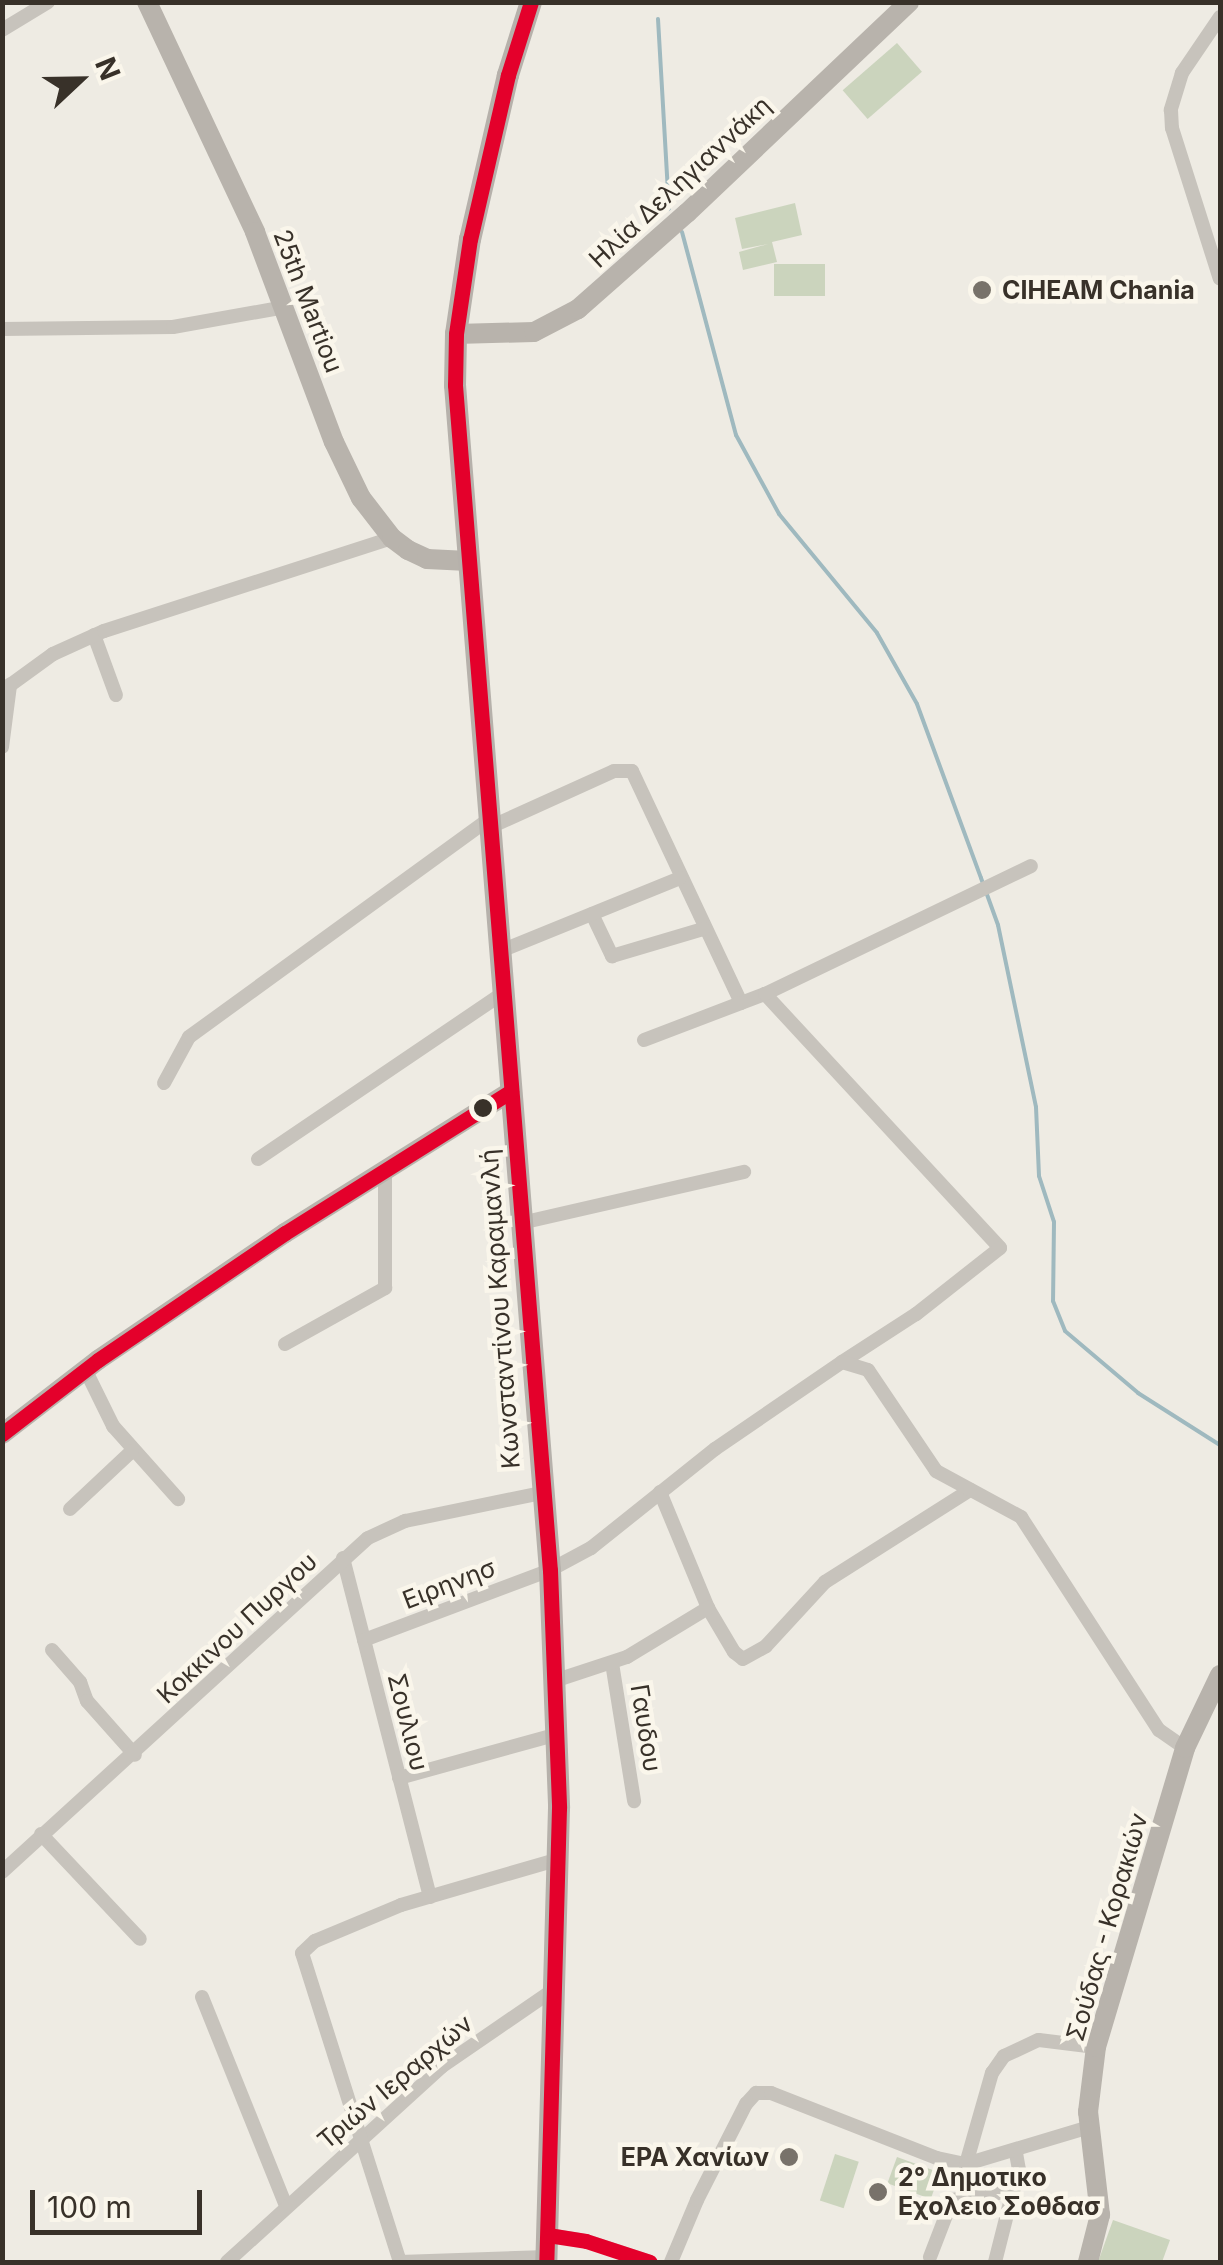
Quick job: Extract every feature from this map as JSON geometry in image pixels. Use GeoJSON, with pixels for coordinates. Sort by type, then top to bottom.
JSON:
{"type":"FeatureCollection","features":[{"type":"Feature","properties":{"kind":"main road","name":"25th Martiou"},"geometry":{"type":"LineString","coordinates":[[147,2],[256,232],[334,442],[362,498],[392,538],[417,556],[468,561]]}},
{"type":"Feature","properties":{"kind":"main road","name":"Κωνσταντίνου Καραμανλή"},"geometry":{"type":"LineString","coordinates":[[531,2],[486,162],[456,334],[455,385],[550,1570],[558,1734],[558,1859],[547,2251]]}},
{"type":"Feature","properties":{"kind":"main road","name":"Ηλία Δεληγιαννάκη"},"geometry":{"type":"LineString","coordinates":[[456,334],[534,332],[578,310],[687,213],[909,2]]}},
{"type":"Feature","properties":{"kind":"main road"},"geometry":{"type":"LineString","coordinates":[[2,1434],[85,1369],[510,1091]]}},
{"type":"Feature","properties":{"kind":"main road","name":"Σούδας - Κορακιών"},"geometry":{"type":"LineString","coordinates":[[1088,2262],[1100,2215],[1089,2127],[1096,2048],[1185,1748],[1220,1674]]}},
{"type":"Feature","properties":{"kind":"street"},"geometry":{"type":"LineString","coordinates":[[2,30],[48,2]]}},
{"type":"Feature","properties":{"kind":"street"},"geometry":{"type":"LineString","coordinates":[[1220,17],[1182,74],[1171,110],[1172,128],[1220,279]]}},
{"type":"Feature","properties":{"kind":"street"},"geometry":{"type":"LineString","coordinates":[[2,329],[173,326],[284,307]]}},
{"type":"Feature","properties":{"kind":"street"},"geometry":{"type":"LineString","coordinates":[[2,746],[6,688],[53,654],[94,636],[392,538]]}},
{"type":"Feature","properties":{"kind":"street"},"geometry":{"type":"LineString","coordinates":[[94,636],[116,695]]}},
{"type":"Feature","properties":{"kind":"street"},"geometry":{"type":"LineString","coordinates":[[164,1083],[189,1037],[488,824],[614,771],[627,770],[640,782],[680,878],[741,1002]]}},
{"type":"Feature","properties":{"kind":"street"},"geometry":{"type":"LineString","coordinates":[[644,1040],[765,994],[1031,866]]}},
{"type":"Feature","properties":{"kind":"street"},"geometry":{"type":"LineString","coordinates":[[498,952],[680,878]]}},
{"type":"Feature","properties":{"kind":"street"},"geometry":{"type":"LineString","coordinates":[[592,914],[612,956],[704,929]]}},
{"type":"Feature","properties":{"kind":"street"},"geometry":{"type":"LineString","coordinates":[[258,1159],[502,994]]}},
{"type":"Feature","properties":{"kind":"street","name":"Ειρηνησ"},"geometry":{"type":"LineString","coordinates":[[364,1640],[550,1570],[591,1548],[660,1492],[916,1314],[1000,1248],[765,994]]}},
{"type":"Feature","properties":{"kind":"street"},"geometry":{"type":"LineString","coordinates":[[285,1344],[385,1288],[385,1170]]}},
{"type":"Feature","properties":{"kind":"street"},"geometry":{"type":"LineString","coordinates":[[521,1223],[744,1172]]}},
{"type":"Feature","properties":{"kind":"street"},"geometry":{"type":"LineString","coordinates":[[842,1362],[868,1370],[936,1471],[1021,1517],[1159,1730],[1185,1748]]}},
{"type":"Feature","properties":{"kind":"street"},"geometry":{"type":"LineString","coordinates":[[85,1369],[112,1426],[178,1499]]}},
{"type":"Feature","properties":{"kind":"street"},"geometry":{"type":"LineString","coordinates":[[70,1509],[132,1451]]}},
{"type":"Feature","properties":{"kind":"street"},"geometry":{"type":"LineString","coordinates":[[660,1492],[708,1608],[734,1652],[743,1659],[751,1657],[824,1582],[970,1490]]}},
{"type":"Feature","properties":{"kind":"street","name":"Κοκκινου Πυργου"},"geometry":{"type":"LineString","coordinates":[[2,1872],[135,1754],[343,1558],[382,1530],[405,1521],[542,1492]]}},
{"type":"Feature","properties":{"kind":"street","name":"Σουλιου"},"geometry":{"type":"LineString","coordinates":[[343,1558],[430,1897]]}},
{"type":"Feature","properties":{"kind":"street"},"geometry":{"type":"LineString","coordinates":[[554,1681],[612,1662],[708,1608]]}},
{"type":"Feature","properties":{"kind":"street"},"geometry":{"type":"LineString","coordinates":[[52,1650],[80,1682],[87,1701],[135,1754]]}},
{"type":"Feature","properties":{"kind":"street","name":"Γαυδου"},"geometry":{"type":"LineString","coordinates":[[612,1662],[634,1801]]}},
{"type":"Feature","properties":{"kind":"street"},"geometry":{"type":"LineString","coordinates":[[399,1778],[558,1734]]}},
{"type":"Feature","properties":{"kind":"street"},"geometry":{"type":"LineString","coordinates":[[41,1834],[140,1939]]}},
{"type":"Feature","properties":{"kind":"street"},"geometry":{"type":"LineString","coordinates":[[558,1859],[430,1897],[314,1941],[302,1953],[400,2262],[547,2251],[586,2242],[650,2262]]}},
{"type":"Feature","properties":{"kind":"street","name":"Τριών Ιεραρχών"},"geometry":{"type":"LineString","coordinates":[[227,2262],[359,2138],[459,2052],[556,1988]]}},
{"type":"Feature","properties":{"kind":"street"},"geometry":{"type":"LineString","coordinates":[[202,1997],[286,2206]]}},
{"type":"Feature","properties":{"kind":"street"},"geometry":{"type":"LineString","coordinates":[[966,2164],[992,2074],[1004,2056],[1040,2040],[1096,2048]]}},
{"type":"Feature","properties":{"kind":"street"},"geometry":{"type":"LineString","coordinates":[[671,2262],[696,2200],[746,2104],[756,2093],[771,2093],[937,2158],[966,2164],[1016,2153],[1089,2127]]}},
{"type":"Feature","properties":{"kind":"street"},"geometry":{"type":"LineString","coordinates":[[995,2262],[1019,2170],[1016,2153]]}},
{"type":"Feature","properties":{"kind":"street"},"geometry":{"type":"LineString","coordinates":[[930,2257],[952,2200],[1013,2192]]}},
{"type":"Feature","properties":{"kind":"green space"},"geometry":{"type":"Polygon","coordinates":[[[897,43],[922,72],[868,119],[843,90],[897,43]]]}},
{"type":"Feature","properties":{"kind":"green space"},"geometry":{"type":"Polygon","coordinates":[[[795,203],[802,235],[772,242],[777,262],[743,270],[739,252],[768,244],[742,249],[735,218],[795,203]]]}},
{"type":"Feature","properties":{"kind":"green space"},"geometry":{"type":"Polygon","coordinates":[[[774,264],[825,264],[825,296],[774,296],[774,264]]]}},
{"type":"Feature","properties":{"kind":"green space"},"geometry":{"type":"Polygon","coordinates":[[[835,2154],[859,2162],[844,2208],[820,2201],[835,2154]]]}},
{"type":"Feature","properties":{"kind":"green space"},"geometry":{"type":"Polygon","coordinates":[[[897,2157],[940,2173],[931,2199],[887,2183],[897,2157]]]}},
{"type":"Feature","properties":{"kind":"green space"},"geometry":{"type":"Polygon","coordinates":[[[1113,2220],[1170,2240],[1162,2262],[1098,2262],[1113,2220]]]}},
{"type":"Feature","properties":{"kind":"waterway"},"geometry":{"type":"LineString","coordinates":[[658,19],[669,209]]}},
{"type":"Feature","properties":{"kind":"waterway"},"geometry":{"type":"LineString","coordinates":[[682,232],[736,435],[779,514],[877,633],[917,704],[998,925],[1036,1107],[1039,1176],[1054,1222],[1053,1301],[1065,1331],[1138,1393],[1220,1445]]}},
{"type":"Feature","properties":{"kind":"transit line"},"geometry":{"type":"LineString","coordinates":[[531,2],[508,75],[470,239],[456,334],[455,385],[550,1570],[559,1808],[546,2262]]}},
{"type":"Feature","properties":{"kind":"transit line"},"geometry":{"type":"LineString","coordinates":[[2,1434],[98,1360],[285,1233],[511,1091]]}},
{"type":"Feature","properties":{"kind":"transit line"},"geometry":{"type":"LineString","coordinates":[[548,2235],[586,2241],[650,2262]]}},
{"type":"Feature","properties":{"kind":"place","name":"CIHEAM Chania"},"geometry":{"type":"Point","coordinates":[982,290]}},
{"type":"Feature","properties":{"kind":"place","name":"ΕΡΑ Χανίων"},"geometry":{"type":"Point","coordinates":[789,2157]}},
{"type":"Feature","properties":{"kind":"place","name":"2° Δημοτικο Εχολειο Σοθδασ"},"geometry":{"type":"Point","coordinates":[878,2192]}}]}
